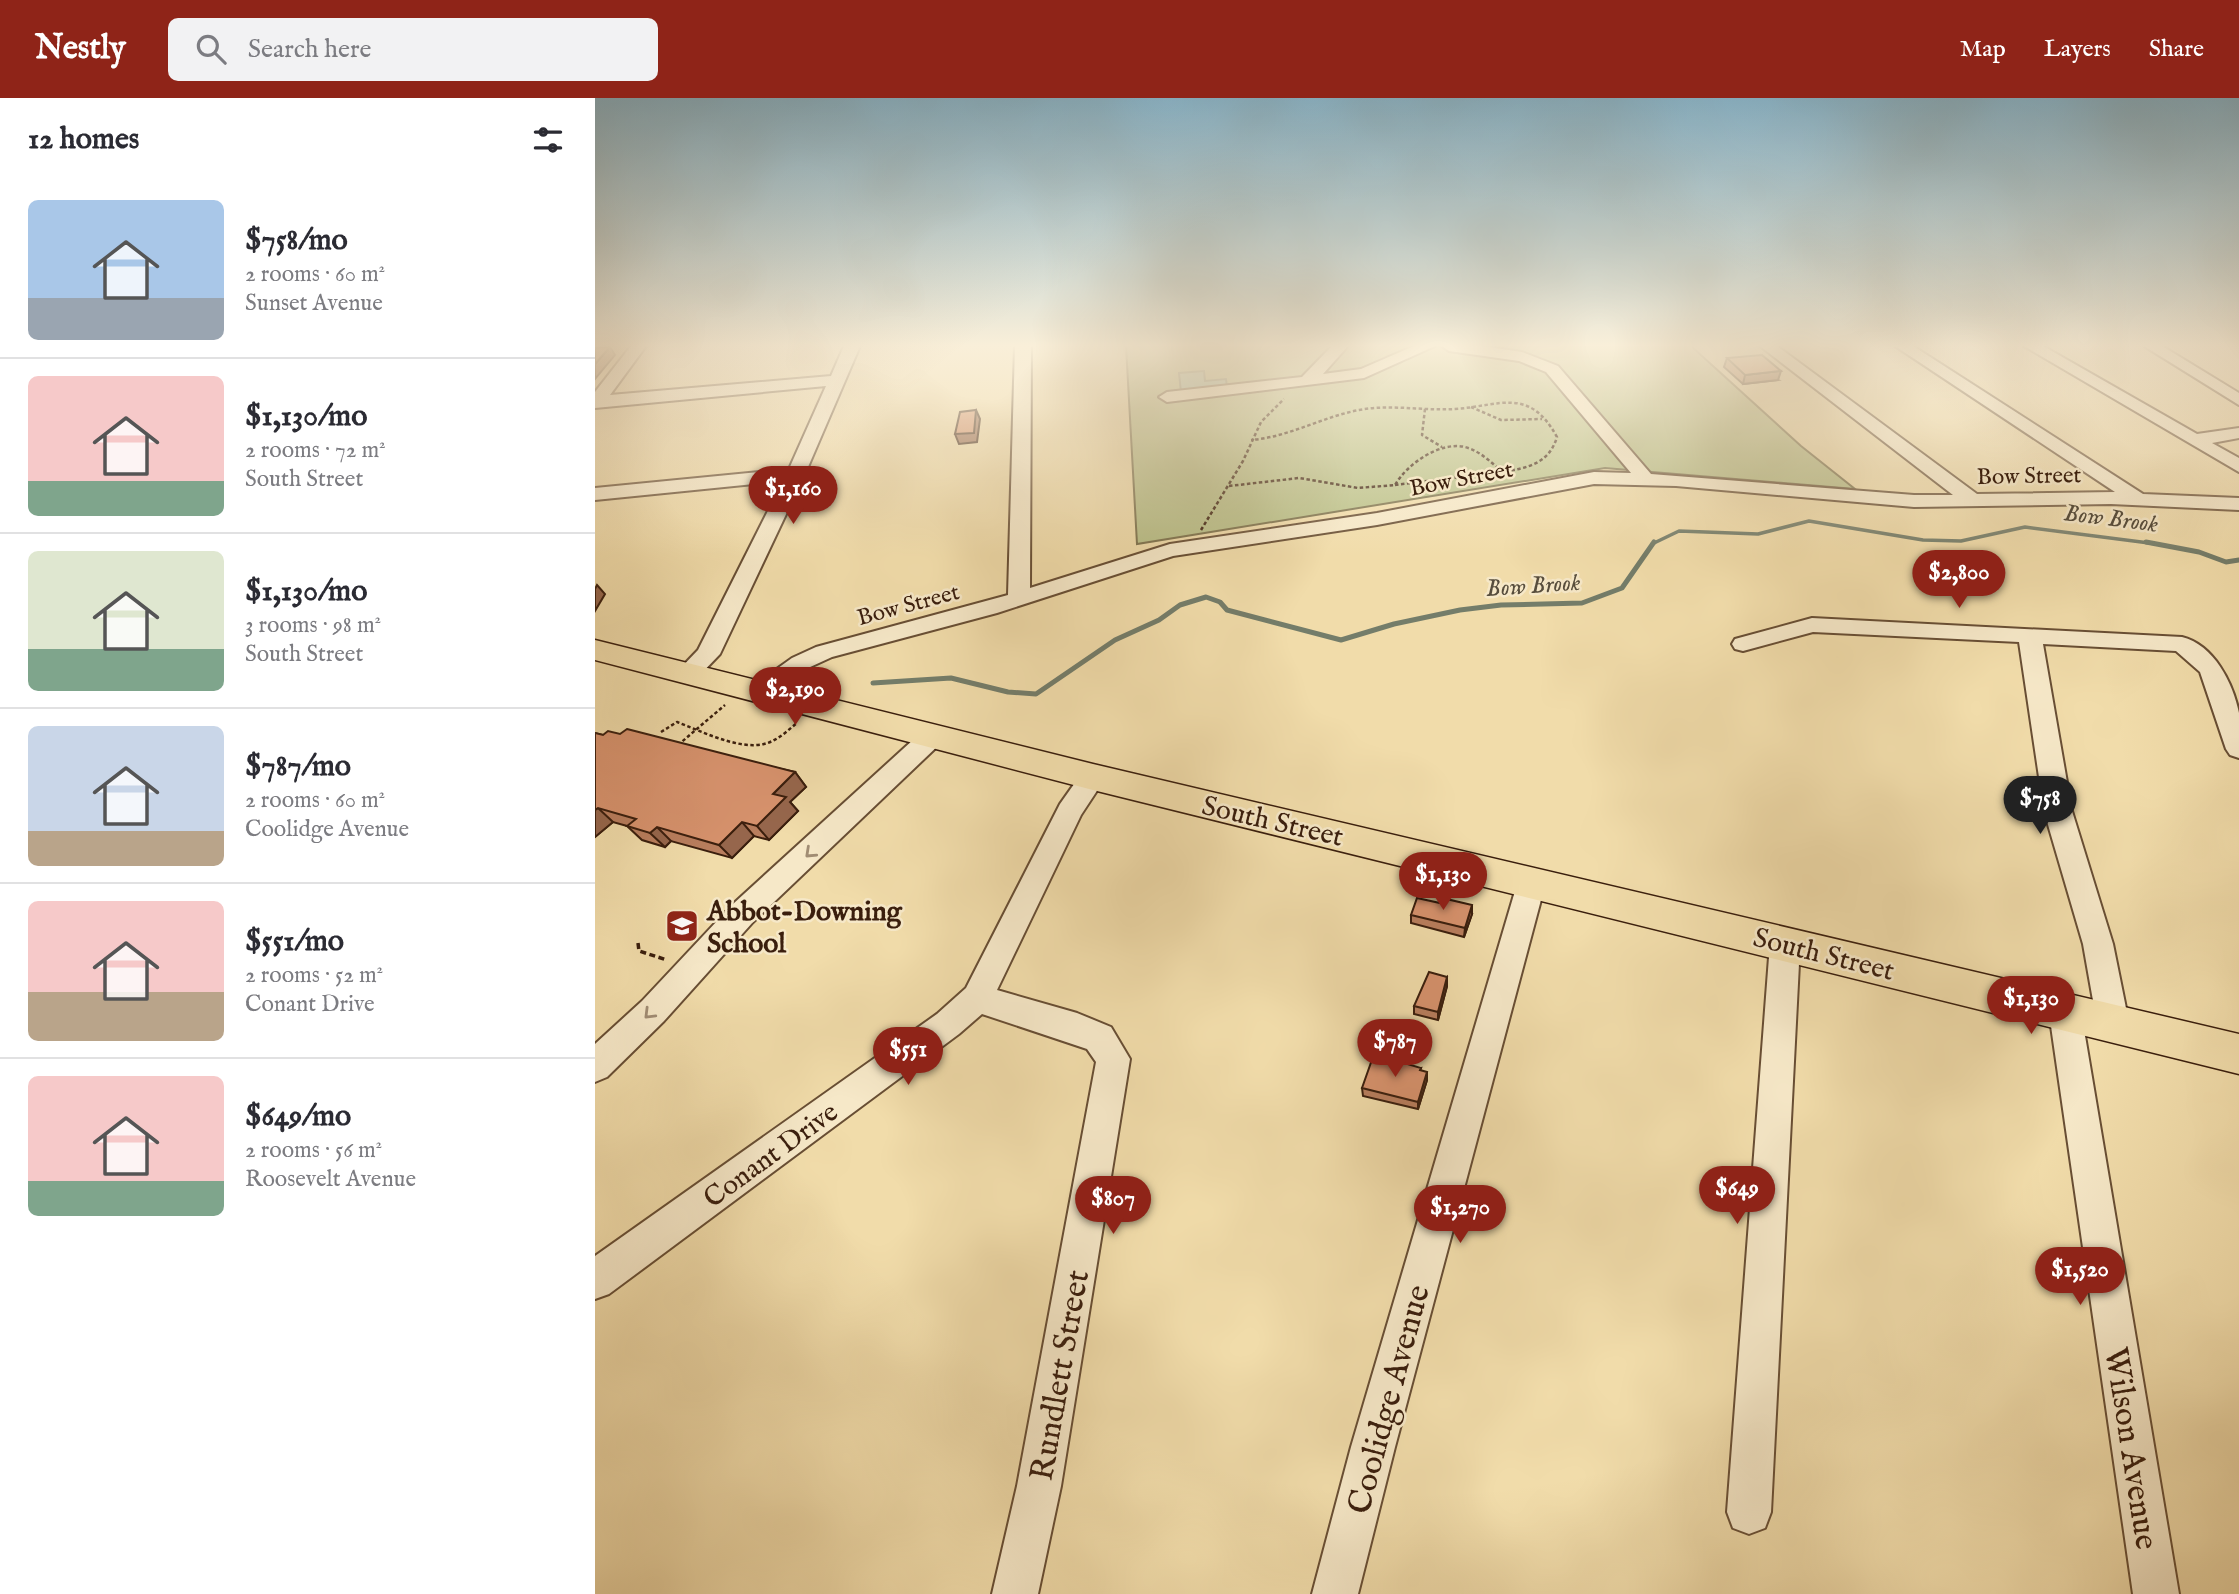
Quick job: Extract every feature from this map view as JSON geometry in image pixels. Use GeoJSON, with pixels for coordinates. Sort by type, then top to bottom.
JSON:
{"type":"FeatureCollection","features":[{"type":"Feature","properties":{"kind":"main road","name":"South Street"},"geometry":{"type":"LineString","coordinates":[[595,650],[1093,777],[2239,1054]]}},
{"type":"Feature","properties":{"kind":"street"},"geometry":{"type":"LineString","coordinates":[[687,674],[708,654],[822,416]]}},
{"type":"Feature","properties":{"kind":"street"},"geometry":{"type":"LineString","coordinates":[[1019,599],[1022,416]]}},
{"type":"Feature","properties":{"kind":"street"},"geometry":{"type":"LineString","coordinates":[[1592,416],[1645,478]]}},
{"type":"Feature","properties":{"kind":"street"},"geometry":{"type":"LineString","coordinates":[[1860,416],[1974,501]]}},
{"type":"Feature","properties":{"kind":"street"},"geometry":{"type":"LineString","coordinates":[[2010,416],[2139,499]]}},
{"type":"Feature","properties":{"kind":"street"},"geometry":{"type":"LineString","coordinates":[[2154,416],[2239,466]]}},
{"type":"Feature","properties":{"kind":"street"},"geometry":{"type":"LineString","coordinates":[[2196,440],[2239,433]]}},
{"type":"Feature","properties":{"kind":"street"},"geometry":{"type":"LineString","coordinates":[[595,494],[796,474]]}},
{"type":"Feature","properties":{"kind":"street","name":"Bow Street"},"geometry":{"type":"LineString","coordinates":[[762,692],[800,663],[824,652],[1019,599],[1135,560],[1188,546],[1311,530],[1594,478],[1645,478],[1880,499],[2139,499],[2239,504]]}},
{"type":"Feature","properties":{"kind":"street"},"geometry":{"type":"LineString","coordinates":[[1743,644],[1812,625],[2182,644],[2204,660],[2212,672],[2239,749]]}},
{"type":"Feature","properties":{"kind":"street"},"geometry":{"type":"LineString","coordinates":[[2030,637],[2058,811],[2098,944],[2113,1023]]}},
{"type":"Feature","properties":{"kind":"street"},"geometry":{"type":"LineString","coordinates":[[595,1066],[653,1011],[743,913],[934,735]]}},
{"type":"Feature","properties":{"kind":"street","name":"Conant Drive"},"geometry":{"type":"LineString","coordinates":[[595,1280],[948,1024],[977,998],[1070,811],[1093,777]]}},
{"type":"Feature","properties":{"kind":"street","name":"Coolidge Avenue"},"geometry":{"type":"LineString","coordinates":[[1335,1594],[1373,1447],[1532,881]]}},
{"type":"Feature","properties":{"kind":"street"},"geometry":{"type":"LineString","coordinates":[[1749,1511],[1785,944]]}},
{"type":"Feature","properties":{"kind":"street","name":"Rundlett Street"},"geometry":{"type":"LineString","coordinates":[[977,998],[1077,1028],[1099,1038],[1113,1059],[1039,1486],[1015,1594]]}},
{"type":"Feature","properties":{"kind":"street","name":"Wilson Avenue"},"geometry":{"type":"LineString","coordinates":[[2065,1012],[2156,1594]]}},
{"type":"Feature","properties":{"kind":"path"},"geometry":{"type":"LineString","coordinates":[[1198,535],[1229,486],[1251,440],[1266,416]]}},
{"type":"Feature","properties":{"kind":"path"},"geometry":{"type":"LineString","coordinates":[[1251,440],[1287,436],[1338,416]]}},
{"type":"Feature","properties":{"kind":"path"},"geometry":{"type":"LineString","coordinates":[[1425,416],[1422,435],[1442,447],[1474,449],[1502,472]]}},
{"type":"Feature","properties":{"kind":"path"},"geometry":{"type":"LineString","coordinates":[[1491,416],[1501,420],[1543,419]]}},
{"type":"Feature","properties":{"kind":"path"},"geometry":{"type":"LineString","coordinates":[[1229,486],[1299,478],[1358,488],[1502,472],[1538,464],[1553,453],[1557,437],[1538,416]]}},
{"type":"Feature","properties":{"kind":"path"},"geometry":{"type":"LineString","coordinates":[[1395,485],[1405,469],[1442,447]]}},
{"type":"Feature","properties":{"kind":"path"},"geometry":{"type":"LineString","coordinates":[[671,751],[727,704]]}},
{"type":"Feature","properties":{"kind":"path"},"geometry":{"type":"LineString","coordinates":[[661,732],[677,722],[747,745],[759,746],[770,743],[799,722]]}},
{"type":"Feature","properties":{"kind":"path"},"geometry":{"type":"LineString","coordinates":[[638,943],[639,951],[664,958]]}},
{"type":"Feature","properties":{"kind":"green space"},"geometry":{"type":"Polygon","coordinates":[[[1130,416],[1768,416],[1855,489],[1605,468],[1137,544],[1130,416]]]}},
{"type":"Feature","properties":{"kind":"building"},"geometry":{"type":"Polygon","coordinates":[[[959,416],[975,416],[974,433],[955,434],[959,416]]]}},
{"type":"Feature","properties":{"kind":"building"},"geometry":{"type":"Polygon","coordinates":[[[627,729],[795,772],[773,794],[786,797],[757,826],[742,822],[719,845],[657,827],[650,833],[627,826],[636,819],[598,808],[595,810],[595,733],[603,735],[608,731],[620,734],[627,729]]]}},
{"type":"Feature","properties":{"kind":"building"},"geometry":{"type":"Polygon","coordinates":[[[1417,898],[1440,903],[1442,898],[1472,905],[1465,928],[1411,915],[1417,898]]]}},
{"type":"Feature","properties":{"kind":"building"},"geometry":{"type":"Polygon","coordinates":[[[1429,972],[1447,977],[1438,1012],[1414,1006],[1429,972]]]}},
{"type":"Feature","properties":{"kind":"building"},"geometry":{"type":"Polygon","coordinates":[[[1374,1054],[1427,1072],[1418,1102],[1362,1088],[1374,1054]]]}},
{"type":"Feature","properties":{"kind":"waterway","name":"Bow Brook"},"geometry":{"type":"LineString","coordinates":[[1653,544],[1679,531],[1758,534],[1809,521],[1923,540],[1961,541],[2025,527],[2156,544]]}},
{"type":"Feature","properties":{"kind":"waterway","name":"Bow Brook"},"geometry":{"type":"LineString","coordinates":[[2146,542],[2156,544]]}},
{"type":"Feature","properties":{"kind":"waterway","name":"Bow Brook"},"geometry":{"type":"LineString","coordinates":[[873,683],[951,678],[1008,692],[1036,694],[1115,640],[1159,620],[1180,605],[1206,597],[1220,602],[1227,610],[1341,640],[1394,624],[1460,610],[1501,605],[1582,603],[1622,588],[1653,544]]}},
{"type":"Feature","properties":{"kind":"waterway","name":"Bow Brook"},"geometry":{"type":"LineString","coordinates":[[2156,544],[2199,552],[2226,562],[2239,560]]}},
{"type":"Feature","properties":{"kind":"place","name":"Abbot-Downing School"},"geometry":{"type":"Point","coordinates":[682,926]}}]}
